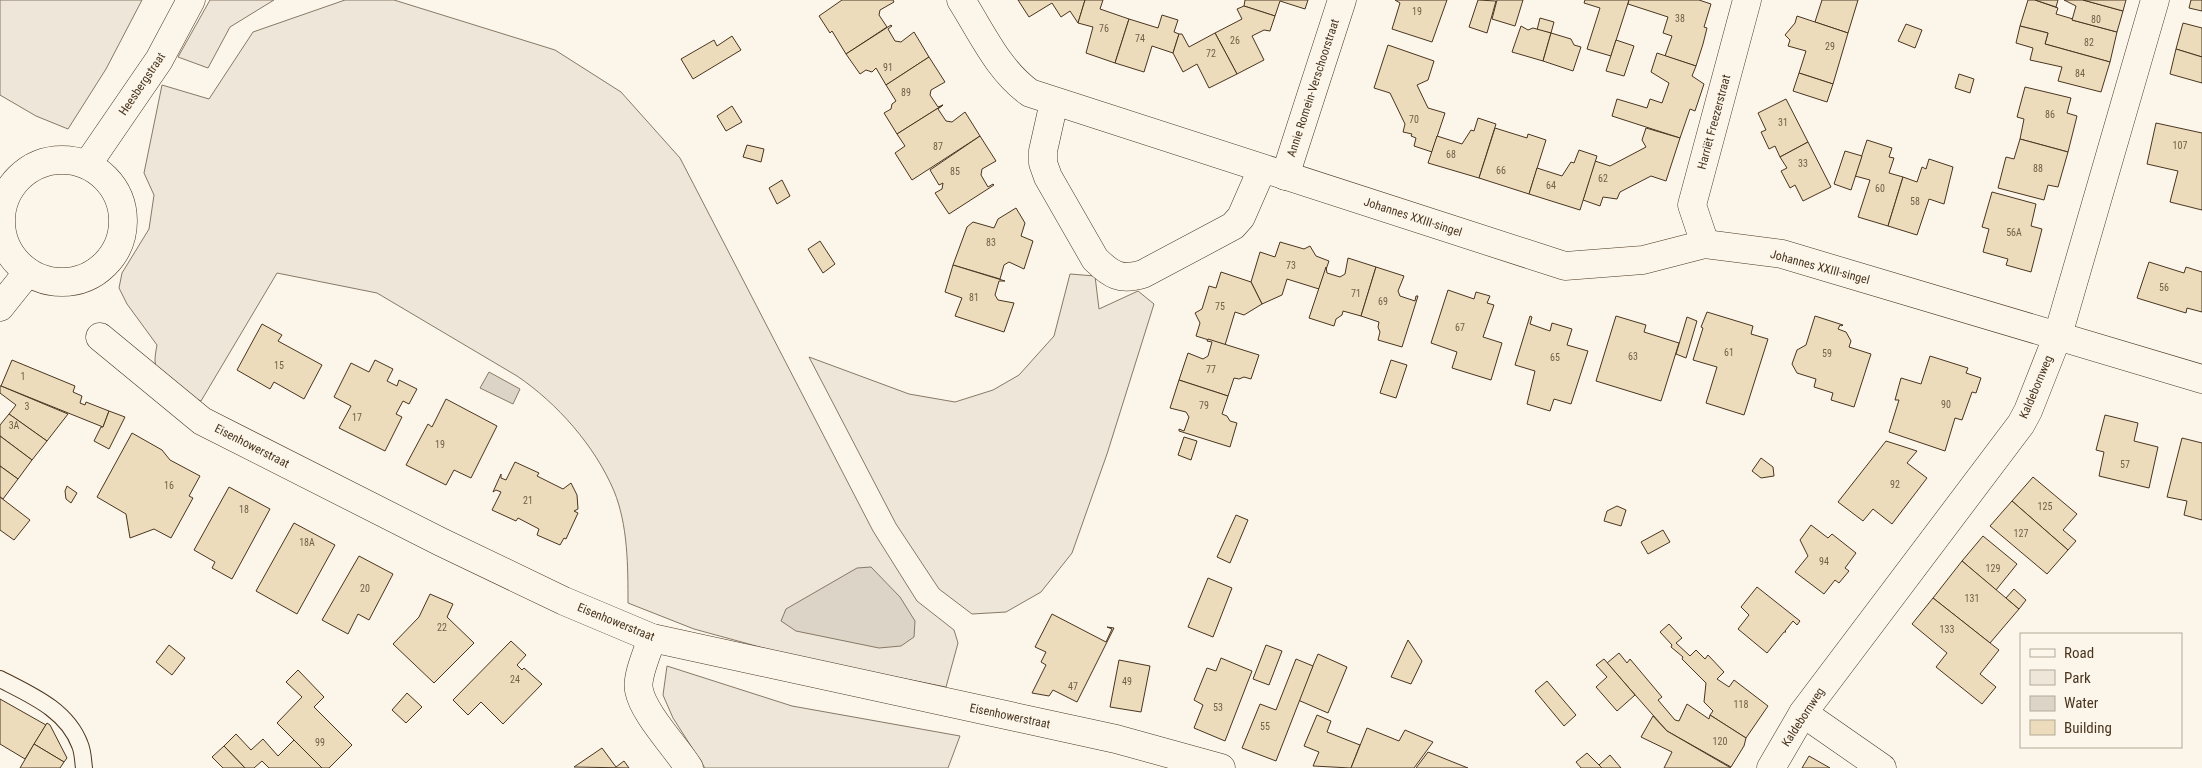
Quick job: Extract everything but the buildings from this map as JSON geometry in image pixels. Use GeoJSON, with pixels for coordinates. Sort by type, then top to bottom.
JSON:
{"type":"FeatureCollection","features":[{"type":"Feature","properties":{"kind":"street","name":"Heesbergstraat"},"geometry":{"type":"LineString","coordinates":[[87,165],[159,60],[191,0]]}},
{"type":"Feature","properties":{"kind":"street","name":"Johannes XXIII-singel"},"geometry":{"type":"LineString","coordinates":[[961,0],[1004,70],[1016,83],[1030,93],[1565,266],[1643,260],[1705,244],[1782,254],[2058,335],[2202,380]]}},
{"type":"Feature","properties":{"kind":"street","name":"Annie Romein-Verschoorstraat"},"geometry":{"type":"LineString","coordinates":[[1273,172],[1342,0]]}},
{"type":"Feature","properties":{"kind":"street","name":"Harriët Freezerstraat"},"geometry":{"type":"LineString","coordinates":[[1705,244],[1692,205],[1747,0]]}},
{"type":"Feature","properties":{"kind":"street","name":"Kaldebornweg"},"geometry":{"type":"LineString","coordinates":[[1771,768],[1803,713],[2021,424],[2028,411],[2058,335],[2155,0]]}},
{"type":"Feature","properties":{"kind":"street"},"geometry":{"type":"LineString","coordinates":[[1054,102],[1042,163],[1048,177],[1095,259],[1105,269],[1117,276],[1129,279],[1143,274],[1233,226],[1273,172]]}},
{"type":"Feature","properties":{"kind":"street"},"geometry":{"type":"LineString","coordinates":[[72,161],[87,165],[112,186],[120,202],[123,221],[120,239],[112,256],[98,270],[82,279],[64,283],[45,280],[28,272],[16,262],[7,248],[2,233],[3,206],[7,180],[46,162],[72,161]]}},
{"type":"Feature","properties":{"kind":"street"},"geometry":{"type":"LineString","coordinates":[[0,307],[28,272]]}},
{"type":"Feature","properties":{"kind":"street","name":"Eisenhowerstraat"},"geometry":{"type":"LineString","coordinates":[[100,337],[202,421],[468,555],[564,601],[652,638],[1116,739],[1221,768]]}},
{"type":"Feature","properties":{"kind":"street"},"geometry":{"type":"LineString","coordinates":[[652,638],[642,666],[638,689],[645,707],[689,768]]}},
{"type":"Feature","properties":{"kind":"street"},"geometry":{"type":"LineString","coordinates":[[1803,713],[1882,768]]}},
{"type":"Feature","properties":{"kind":"lane"},"geometry":{"type":"LineString","coordinates":[[0,679],[46,703],[65,720],[80,745],[84,768]]}},
{"type":"Feature","properties":{"kind":"green space"},"geometry":{"type":"Polygon","coordinates":[[[0,0],[142,0],[106,69],[68,129],[36,116],[0,95],[0,0]]]}},
{"type":"Feature","properties":{"kind":"green space"},"geometry":{"type":"Polygon","coordinates":[[[210,0],[274,0],[230,27],[208,68],[178,57],[210,0]]]}},
{"type":"Feature","properties":{"kind":"green space"},"geometry":{"type":"Polygon","coordinates":[[[345,0],[394,0],[555,50],[621,92],[680,158],[873,531],[917,601],[954,630],[958,643],[946,687],[800,658],[694,629],[628,603],[625,532],[619,504],[606,474],[586,442],[560,412],[517,376],[377,293],[277,273],[201,401],[172,386],[160,375],[155,361],[157,345],[127,304],[119,288],[122,273],[149,229],[154,195],[144,173],[162,85],[209,99],[253,32],[345,0]]]}},
{"type":"Feature","properties":{"kind":"green space"},"geometry":{"type":"Polygon","coordinates":[[[1070,274],[1095,276],[1099,309],[1138,291],[1154,304],[1107,454],[1072,553],[1041,592],[1006,612],[972,614],[939,589],[896,524],[809,357],[909,394],[955,402],[993,390],[1019,375],[1054,336],[1070,274]]]}},
{"type":"Feature","properties":{"kind":"green space"},"geometry":{"type":"Polygon","coordinates":[[[667,666],[792,706],[960,736],[948,768],[705,768],[673,718],[663,695],[667,666]]]}},
{"type":"Feature","properties":{"kind":"water"},"geometry":{"type":"Polygon","coordinates":[[[489,372],[520,389],[513,404],[480,388],[489,372]]]}},
{"type":"Feature","properties":{"kind":"water"},"geometry":{"type":"Polygon","coordinates":[[[871,567],[900,597],[915,621],[914,637],[901,646],[879,648],[796,631],[781,621],[786,609],[857,568],[871,567]]]}}]}
